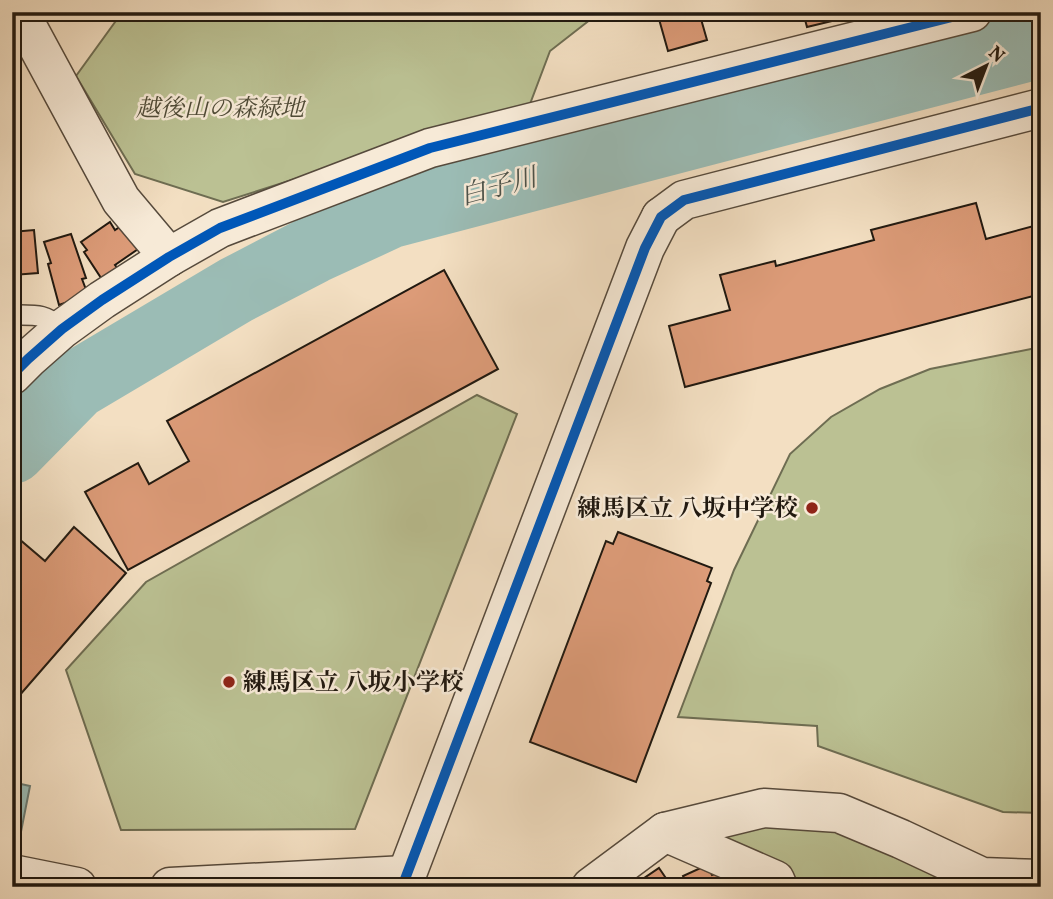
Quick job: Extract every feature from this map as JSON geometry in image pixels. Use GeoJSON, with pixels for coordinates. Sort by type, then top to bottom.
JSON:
{"type":"FeatureCollection","features":[{"type":"Feature","properties":{"kind":"street"},"geometry":{"type":"LineString","coordinates":[[24,12],[28,28],[121,200],[169,257]]}},
{"type":"Feature","properties":{"kind":"street"},"geometry":{"type":"LineString","coordinates":[[12,375],[62,329],[169,257],[220,228],[430,148],[972,12]]}},
{"type":"Feature","properties":{"kind":"street"},"geometry":{"type":"LineString","coordinates":[[170,887],[404,881],[645,248],[661,217],[684,200],[1041,108]]}},
{"type":"Feature","properties":{"kind":"street"},"geometry":{"type":"LineString","coordinates":[[591,887],[665,832],[764,808],[839,813],[982,877],[1041,879]]}},
{"type":"Feature","properties":{"kind":"street"},"geometry":{"type":"LineString","coordinates":[[665,832],[775,880],[778,887]]}},
{"type":"Feature","properties":{"kind":"street"},"geometry":{"type":"LineString","coordinates":[[12,874],[77,887]]}},
{"type":"Feature","properties":{"kind":"lane"},"geometry":{"type":"LineString","coordinates":[[12,316],[39,315],[53,320],[62,329]]}},
{"type":"Feature","properties":{"kind":"green space","name":"越後山の森緑地"},"geometry":{"type":"Polygon","coordinates":[[[363,12],[600,12],[550,51],[530,104],[223,202],[135,174],[76,76],[118,18],[344,20],[363,12]]]}},
{"type":"Feature","properties":{"kind":"green space"},"geometry":{"type":"Polygon","coordinates":[[[1041,347],[1041,813],[1003,812],[818,746],[817,726],[678,717],[734,570],[790,454],[831,417],[880,389],[930,369],[1041,347]]]}},
{"type":"Feature","properties":{"kind":"green space"},"geometry":{"type":"Polygon","coordinates":[[[477,395],[517,414],[355,829],[121,830],[66,670],[146,582],[477,395]]]}},
{"type":"Feature","properties":{"kind":"green space"},"geometry":{"type":"Polygon","coordinates":[[[837,819],[1041,887],[831,887],[795,881],[709,830],[837,819]]]}},
{"type":"Feature","properties":{"kind":"water"},"geometry":{"type":"Polygon","coordinates":[[[12,782],[30,786],[19,842],[12,841],[12,782]]]}},
{"type":"Feature","properties":{"kind":"building"},"geometry":{"type":"Polygon","coordinates":[[[657,12],[699,12],[707,40],[668,51],[657,12]]]}},
{"type":"Feature","properties":{"kind":"building"},"geometry":{"type":"Polygon","coordinates":[[[803,12],[830,12],[832,21],[807,27],[803,12]]]}},
{"type":"Feature","properties":{"kind":"building"},"geometry":{"type":"Polygon","coordinates":[[[12,92],[18,92],[18,135],[12,135],[12,92]]]}},
{"type":"Feature","properties":{"kind":"building"},"geometry":{"type":"Polygon","coordinates":[[[976,203],[986,239],[1041,224],[1041,294],[685,387],[669,326],[730,310],[720,275],[775,261],[776,266],[874,240],[871,230],[976,203]]]}},
{"type":"Feature","properties":{"kind":"building"},"geometry":{"type":"Polygon","coordinates":[[[110,222],[115,230],[124,224],[141,247],[115,265],[121,273],[105,284],[84,252],[87,250],[81,242],[110,222]]]}},
{"type":"Feature","properties":{"kind":"building"},"geometry":{"type":"Polygon","coordinates":[[[34,230],[38,273],[13,275],[12,232],[34,230]]]}},
{"type":"Feature","properties":{"kind":"building"},"geometry":{"type":"Polygon","coordinates":[[[71,234],[86,278],[82,279],[88,295],[59,305],[44,242],[71,234]]]}},
{"type":"Feature","properties":{"kind":"building"},"geometry":{"type":"Polygon","coordinates":[[[444,270],[498,369],[128,570],[85,492],[138,463],[149,484],[189,461],[167,421],[444,270]]]}},
{"type":"Feature","properties":{"kind":"building"},"geometry":{"type":"Polygon","coordinates":[[[74,527],[126,573],[12,704],[12,533],[45,561],[74,527]]]}},
{"type":"Feature","properties":{"kind":"building"},"geometry":{"type":"Polygon","coordinates":[[[618,532],[712,568],[707,581],[711,583],[636,782],[530,742],[606,541],[613,544],[618,532]]]}},
{"type":"Feature","properties":{"kind":"building"},"geometry":{"type":"Polygon","coordinates":[[[707,865],[712,875],[719,872],[733,878],[737,887],[688,887],[683,876],[707,865]]]}},
{"type":"Feature","properties":{"kind":"building"},"geometry":{"type":"Polygon","coordinates":[[[659,868],[672,887],[631,887],[659,868]]]}},
{"type":"Feature","properties":{"kind":"waterway","name":"白子川"},"geometry":{"type":"LineString","coordinates":[[12,450],[76,385],[236,290],[391,214],[1041,44]]}},
{"type":"Feature","properties":{"kind":"cycle path"},"geometry":{"type":"LineString","coordinates":[[12,375],[62,329],[102,300],[220,228],[430,148],[972,12]]}},
{"type":"Feature","properties":{"kind":"cycle path"},"geometry":{"type":"LineString","coordinates":[[402,887],[645,248],[661,217],[684,200],[1041,108]]}},
{"type":"Feature","properties":{"kind":"place","name":"練馬区立 八坂中学校"},"geometry":{"type":"Point","coordinates":[812,508]}},
{"type":"Feature","properties":{"kind":"place","name":"練馬区立 八坂小学校"},"geometry":{"type":"Point","coordinates":[229,682]}}]}
